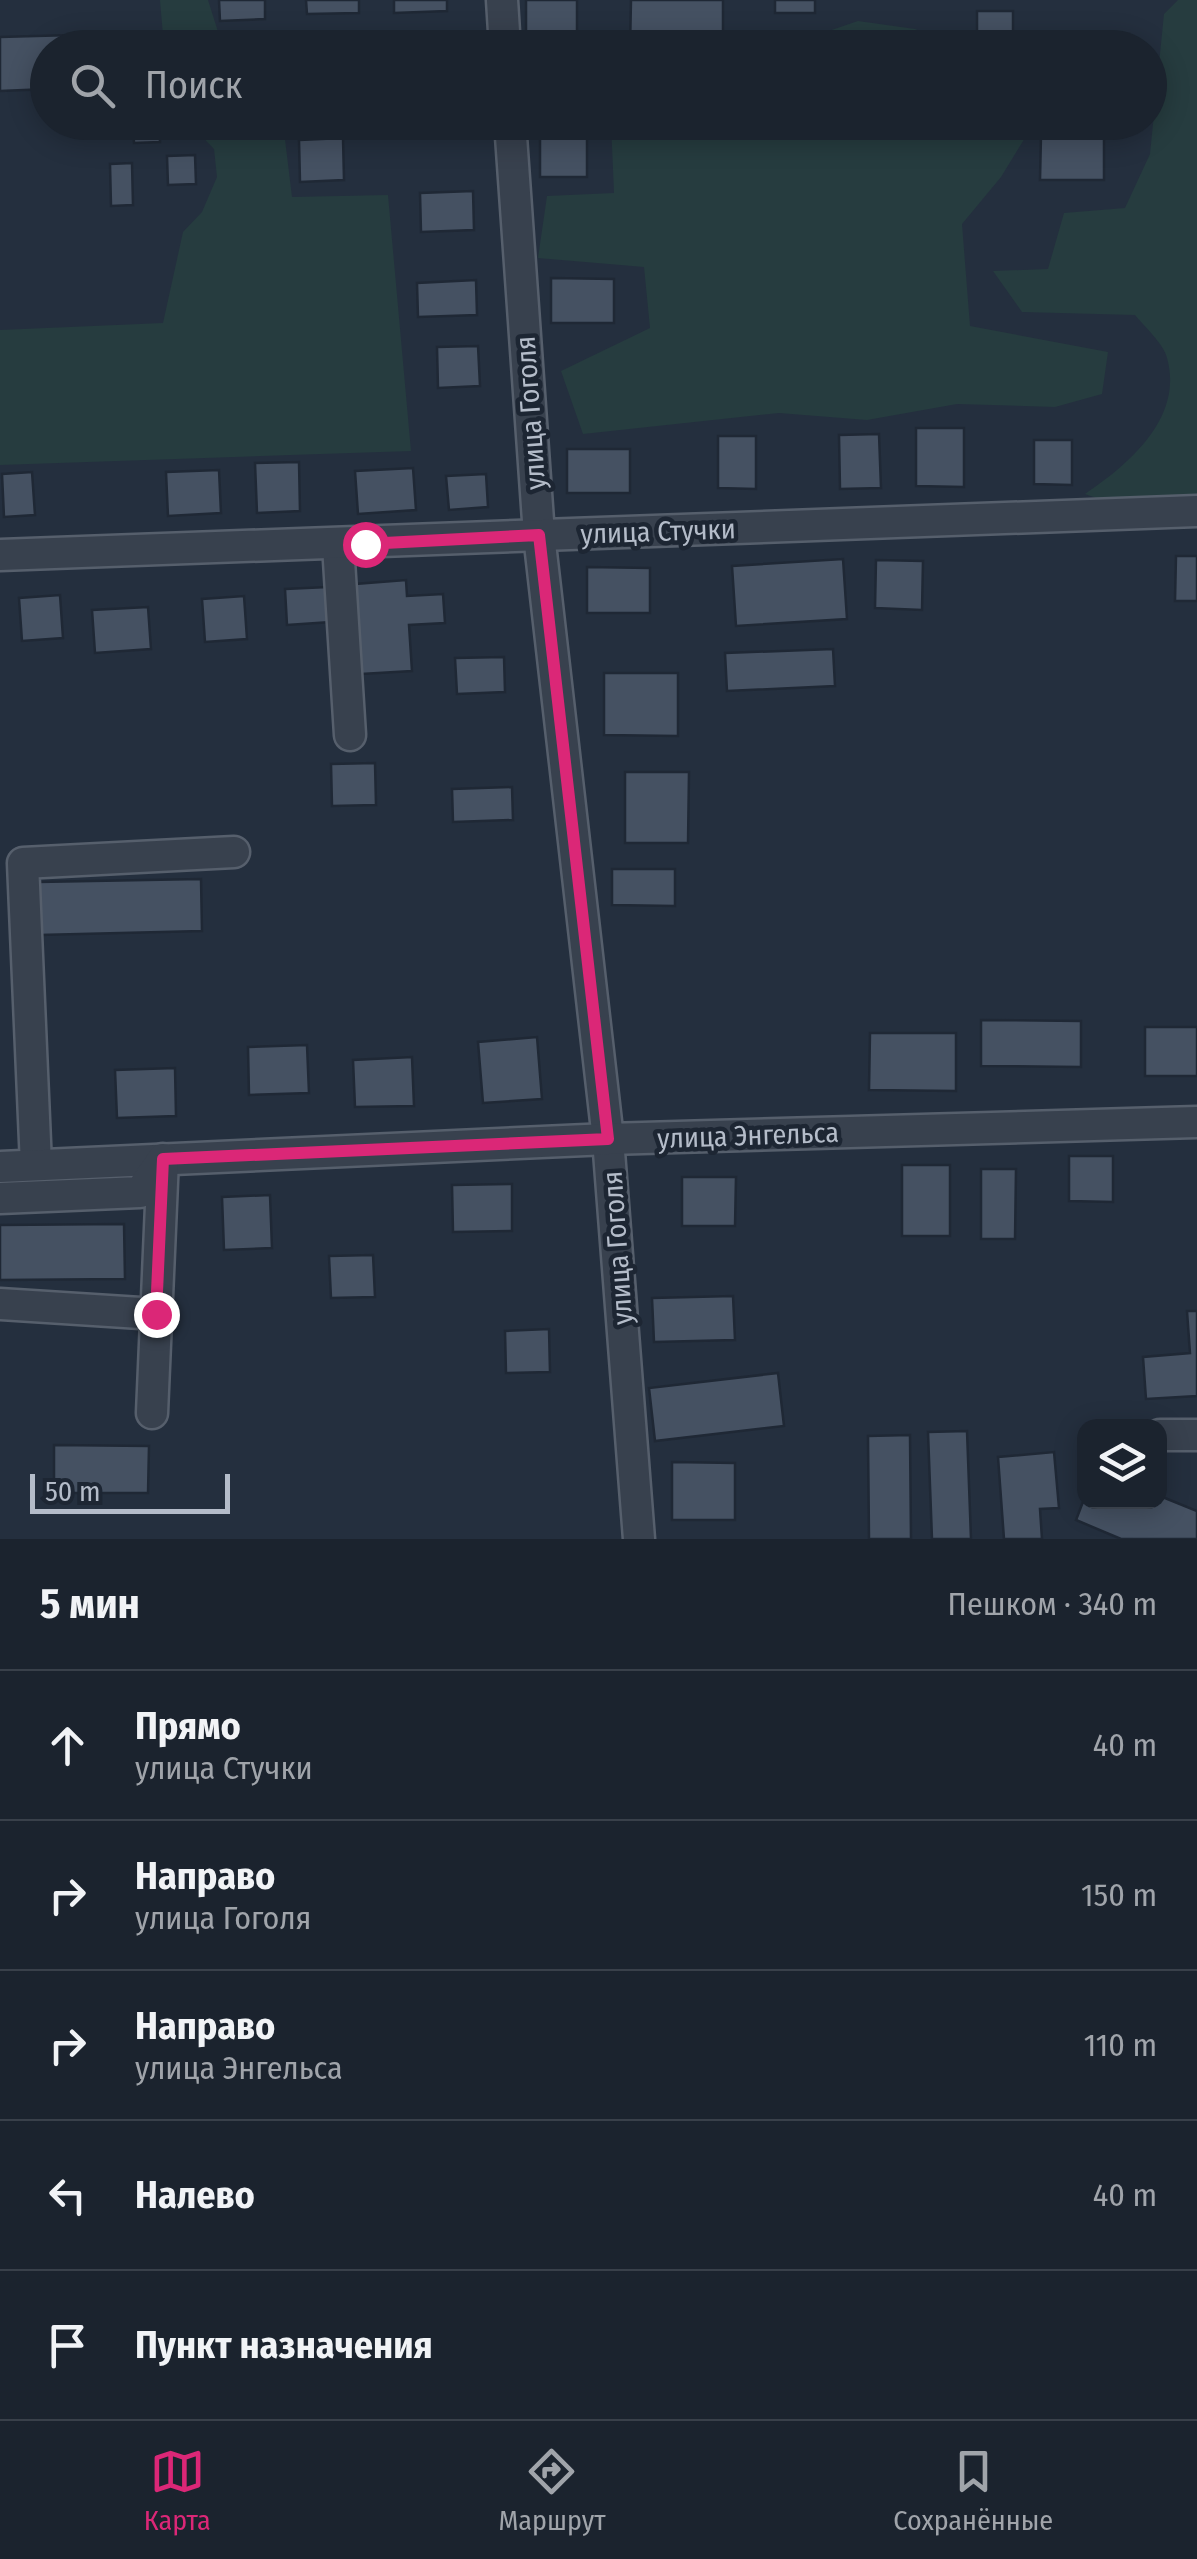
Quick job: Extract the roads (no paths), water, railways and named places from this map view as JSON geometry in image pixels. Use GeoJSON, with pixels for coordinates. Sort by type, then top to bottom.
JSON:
{"type":"FeatureCollection","features":[{"type":"Feature","properties":{"kind":"street"},"geometry":{"type":"LineString","coordinates":[[502,0],[504,30]]}},
{"type":"Feature","properties":{"kind":"street","name":"улица Гоголя"},"geometry":{"type":"LineString","coordinates":[[511,140],[539,535],[608,1139],[638,1539]]}},
{"type":"Feature","properties":{"kind":"street","name":"улица Стучки"},"geometry":{"type":"LineString","coordinates":[[0,556],[1197,512]]}},
{"type":"Feature","properties":{"kind":"street"},"geometry":{"type":"LineString","coordinates":[[338,545],[350,735]]}},
{"type":"Feature","properties":{"kind":"street"},"geometry":{"type":"LineString","coordinates":[[36,1165],[23,863],[234,852]]}},
{"type":"Feature","properties":{"kind":"street","name":"улица Энгельса"},"geometry":{"type":"LineString","coordinates":[[0,1167],[608,1139],[1197,1122]]}},
{"type":"Feature","properties":{"kind":"street"},"geometry":{"type":"LineString","coordinates":[[0,1198],[140,1192],[163,1159]]}},
{"type":"Feature","properties":{"kind":"street"},"geometry":{"type":"LineString","coordinates":[[152,1413],[163,1159]]}},
{"type":"Feature","properties":{"kind":"street"},"geometry":{"type":"LineString","coordinates":[[0,1304],[156,1314]]}},
{"type":"Feature","properties":{"kind":"street"},"geometry":{"type":"LineString","coordinates":[[1167,1435],[1197,1436]]}}]}
